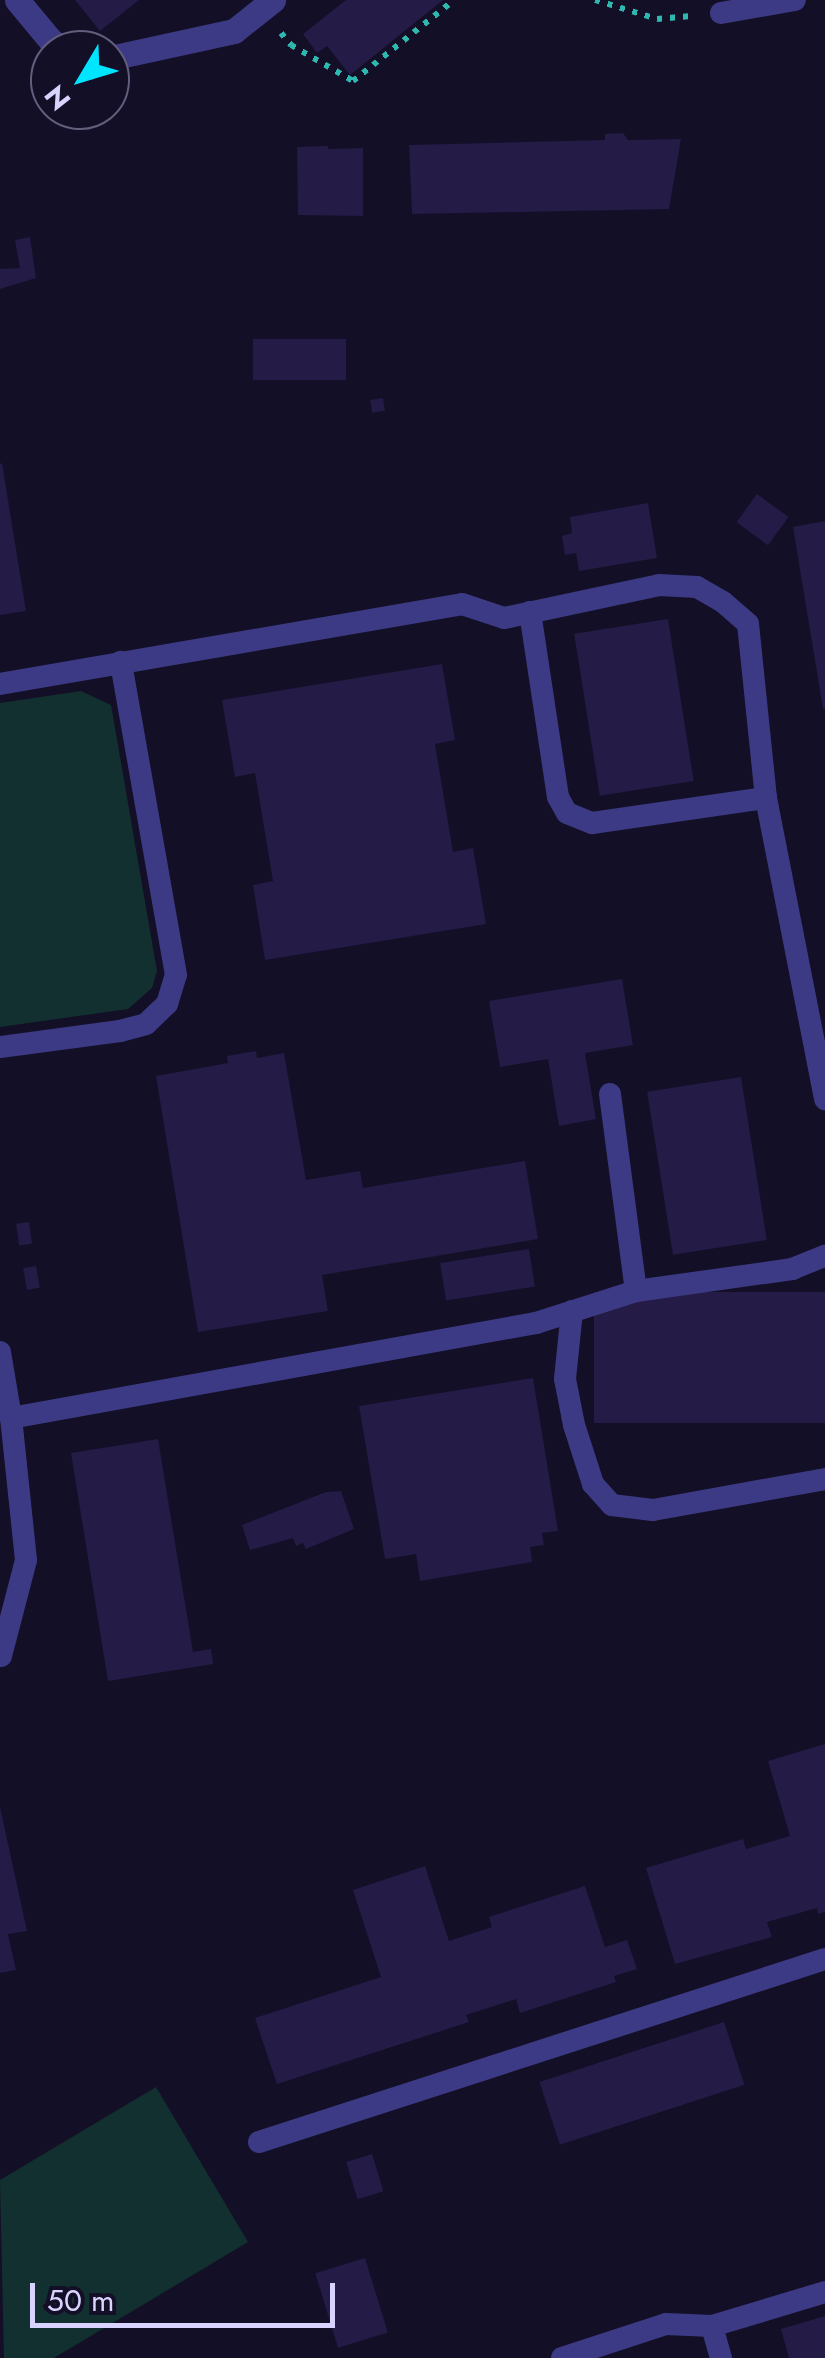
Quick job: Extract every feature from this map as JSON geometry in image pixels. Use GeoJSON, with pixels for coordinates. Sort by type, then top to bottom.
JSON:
{"type":"FeatureCollection","features":[{"type":"Feature","properties":{"kind":"street"},"geometry":{"type":"LineString","coordinates":[[17,0],[42,30]]}},
{"type":"Feature","properties":{"kind":"street"},"geometry":{"type":"LineString","coordinates":[[130,54],[234,31],[267,5]]}},
{"type":"Feature","properties":{"kind":"lane"},"geometry":{"type":"LineString","coordinates":[[721,14],[795,0]]}},
{"type":"Feature","properties":{"kind":"lane"},"geometry":{"type":"LineString","coordinates":[[0,684],[462,604],[504,618],[660,585],[697,588],[724,602],[748,624],[766,798],[825,1099]]}},
{"type":"Feature","properties":{"kind":"lane"},"geometry":{"type":"LineString","coordinates":[[530,612],[558,798],[568,813],[592,822],[766,798]]}},
{"type":"Feature","properties":{"kind":"lane"},"geometry":{"type":"LineString","coordinates":[[0,1047],[146,1024],[166,1004],[176,974],[121,662]]}},
{"type":"Feature","properties":{"kind":"lane"},"geometry":{"type":"LineString","coordinates":[[610,1094],[636,1292]]}},
{"type":"Feature","properties":{"kind":"lane"},"geometry":{"type":"LineString","coordinates":[[11,1418],[536,1323],[636,1292],[792,1269],[825,1256]]}},
{"type":"Feature","properties":{"kind":"lane"},"geometry":{"type":"LineString","coordinates":[[572,1311],[566,1379],[574,1425],[593,1484],[612,1505],[653,1510],[825,1479]]}},
{"type":"Feature","properties":{"kind":"lane"},"geometry":{"type":"LineString","coordinates":[[0,1352],[26,1560],[1,1656]]}},
{"type":"Feature","properties":{"kind":"lane"},"geometry":{"type":"LineString","coordinates":[[259,2142],[825,1959]]}},
{"type":"Feature","properties":{"kind":"lane"},"geometry":{"type":"LineString","coordinates":[[562,2358],[666,2324],[712,2326],[825,2292]]}},
{"type":"Feature","properties":{"kind":"lane"},"geometry":{"type":"LineString","coordinates":[[712,2326],[721,2358]]}},
{"type":"Feature","properties":{"kind":"path"},"geometry":{"type":"LineString","coordinates":[[267,5],[291,45],[352,81],[454,0]]}},
{"type":"Feature","properties":{"kind":"path"},"geometry":{"type":"LineString","coordinates":[[595,0],[657,19],[721,14]]}},
{"type":"Feature","properties":{"kind":"green space"},"geometry":{"type":"Polygon","coordinates":[[[81,691],[111,705],[157,971],[152,988],[128,1009],[0,1027],[0,703],[81,691]]]}},
{"type":"Feature","properties":{"kind":"green space"},"geometry":{"type":"Polygon","coordinates":[[[156,2087],[248,2242],[54,2358],[4,2358],[0,2180],[156,2087]]]}},
{"type":"Feature","properties":{"kind":"building"},"geometry":{"type":"Polygon","coordinates":[[[75,0],[139,0],[101,30],[75,0]]]}},
{"type":"Feature","properties":{"kind":"building"},"geometry":{"type":"Polygon","coordinates":[[[346,0],[443,0],[350,75],[327,46],[317,53],[303,34],[346,0]]]}},
{"type":"Feature","properties":{"kind":"building"},"geometry":{"type":"Polygon","coordinates":[[[623,133],[628,140],[681,139],[669,209],[412,214],[409,145],[605,140],[605,134],[623,133]]]}},
{"type":"Feature","properties":{"kind":"building"},"geometry":{"type":"Polygon","coordinates":[[[297,147],[363,148],[363,216],[298,215],[297,147]]]}},
{"type":"Feature","properties":{"kind":"building"},"geometry":{"type":"Polygon","coordinates":[[[30,237],[36,278],[0,289],[0,269],[20,268],[15,240],[30,237]]]}},
{"type":"Feature","properties":{"kind":"building"},"geometry":{"type":"Polygon","coordinates":[[[253,339],[346,339],[346,380],[253,380],[253,339]]]}},
{"type":"Feature","properties":{"kind":"building"},"geometry":{"type":"Polygon","coordinates":[[[383,398],[385,411],[372,413],[370,400],[383,398]]]}},
{"type":"Feature","properties":{"kind":"building"},"geometry":{"type":"Polygon","coordinates":[[[0,464],[26,611],[0,615],[0,464]]]}},
{"type":"Feature","properties":{"kind":"building"},"geometry":{"type":"Polygon","coordinates":[[[757,494],[789,517],[768,545],[736,522],[757,494]]]}},
{"type":"Feature","properties":{"kind":"building"},"geometry":{"type":"Polygon","coordinates":[[[648,503],[657,558],[579,571],[576,553],[565,555],[562,536],[572,533],[570,517],[648,503]]]}},
{"type":"Feature","properties":{"kind":"building"},"geometry":{"type":"Polygon","coordinates":[[[825,521],[825,709],[823,709],[793,527],[825,521]]]}},
{"type":"Feature","properties":{"kind":"building"},"geometry":{"type":"Polygon","coordinates":[[[668,619],[694,781],[600,796],[574,634],[668,619]]]}},
{"type":"Feature","properties":{"kind":"building"},"geometry":{"type":"Polygon","coordinates":[[[442,664],[455,740],[435,744],[453,852],[473,848],[486,924],[265,960],[253,885],[273,881],[255,773],[235,777],[222,700],[442,664]]]}},
{"type":"Feature","properties":{"kind":"building"},"geometry":{"type":"Polygon","coordinates":[[[622,979],[633,1045],[585,1053],[596,1119],[559,1126],[548,1059],[500,1067],[489,1001],[622,979]]]}},
{"type":"Feature","properties":{"kind":"building"},"geometry":{"type":"Polygon","coordinates":[[[256,1051],[257,1058],[284,1053],[306,1180],[360,1171],[363,1188],[525,1161],[538,1239],[322,1275],[328,1311],[198,1332],[156,1076],[228,1063],[227,1056],[256,1051]]]}},
{"type":"Feature","properties":{"kind":"building"},"geometry":{"type":"Polygon","coordinates":[[[741,1077],[767,1240],[673,1255],[647,1092],[741,1077]]]}},
{"type":"Feature","properties":{"kind":"building"},"geometry":{"type":"Polygon","coordinates":[[[29,1222],[32,1244],[19,1246],[16,1224],[29,1222]]]}},
{"type":"Feature","properties":{"kind":"building"},"geometry":{"type":"Polygon","coordinates":[[[529,1249],[535,1287],[446,1301],[440,1263],[529,1249]]]}},
{"type":"Feature","properties":{"kind":"building"},"geometry":{"type":"Polygon","coordinates":[[[36,1266],[40,1288],[27,1290],[23,1268],[36,1266]]]}},
{"type":"Feature","properties":{"kind":"building"},"geometry":{"type":"Polygon","coordinates":[[[594,1292],[825,1292],[825,1423],[594,1423],[594,1292]]]}},
{"type":"Feature","properties":{"kind":"building"},"geometry":{"type":"Polygon","coordinates":[[[533,1378],[558,1531],[542,1533],[544,1545],[530,1547],[532,1562],[420,1581],[416,1554],[385,1559],[359,1406],[533,1378]]]}},
{"type":"Feature","properties":{"kind":"building"},"geometry":{"type":"Polygon","coordinates":[[[158,1439],[193,1652],[211,1649],[213,1664],[108,1681],[71,1453],[158,1439]]]}},
{"type":"Feature","properties":{"kind":"building"},"geometry":{"type":"Polygon","coordinates":[[[341,1491],[354,1529],[306,1549],[303,1543],[296,1546],[293,1538],[250,1550],[242,1525],[326,1492],[341,1491]]]}},
{"type":"Feature","properties":{"kind":"building"},"geometry":{"type":"Polygon","coordinates":[[[825,1744],[825,1912],[818,1914],[817,1908],[767,1922],[772,1937],[675,1964],[646,1868],[743,1839],[746,1849],[790,1836],[768,1761],[825,1744]]]}},
{"type":"Feature","properties":{"kind":"building"},"geometry":{"type":"Polygon","coordinates":[[[0,1807],[27,1931],[8,1934],[16,1970],[0,1973],[0,1807]]]}},
{"type":"Feature","properties":{"kind":"building"},"geometry":{"type":"Polygon","coordinates":[[[425,1866],[449,1941],[492,1927],[489,1917],[585,1886],[605,1947],[627,1940],[637,1969],[614,1976],[616,1982],[520,2013],[516,1999],[466,2015],[469,2022],[277,2084],[255,2018],[381,1977],[353,1890],[425,1866]]]}},
{"type":"Feature","properties":{"kind":"building"},"geometry":{"type":"Polygon","coordinates":[[[724,2022],[744,2085],[560,2145],[539,2082],[724,2022]]]}},
{"type":"Feature","properties":{"kind":"building"},"geometry":{"type":"Polygon","coordinates":[[[372,2154],[383,2191],[358,2199],[346,2162],[372,2154]]]}},
{"type":"Feature","properties":{"kind":"building"},"geometry":{"type":"Polygon","coordinates":[[[365,2258],[388,2333],[338,2348],[315,2273],[365,2258]]]}},
{"type":"Feature","properties":{"kind":"building"},"geometry":{"type":"Polygon","coordinates":[[[825,2316],[825,2358],[789,2358],[781,2329],[825,2316]]]}}]}
